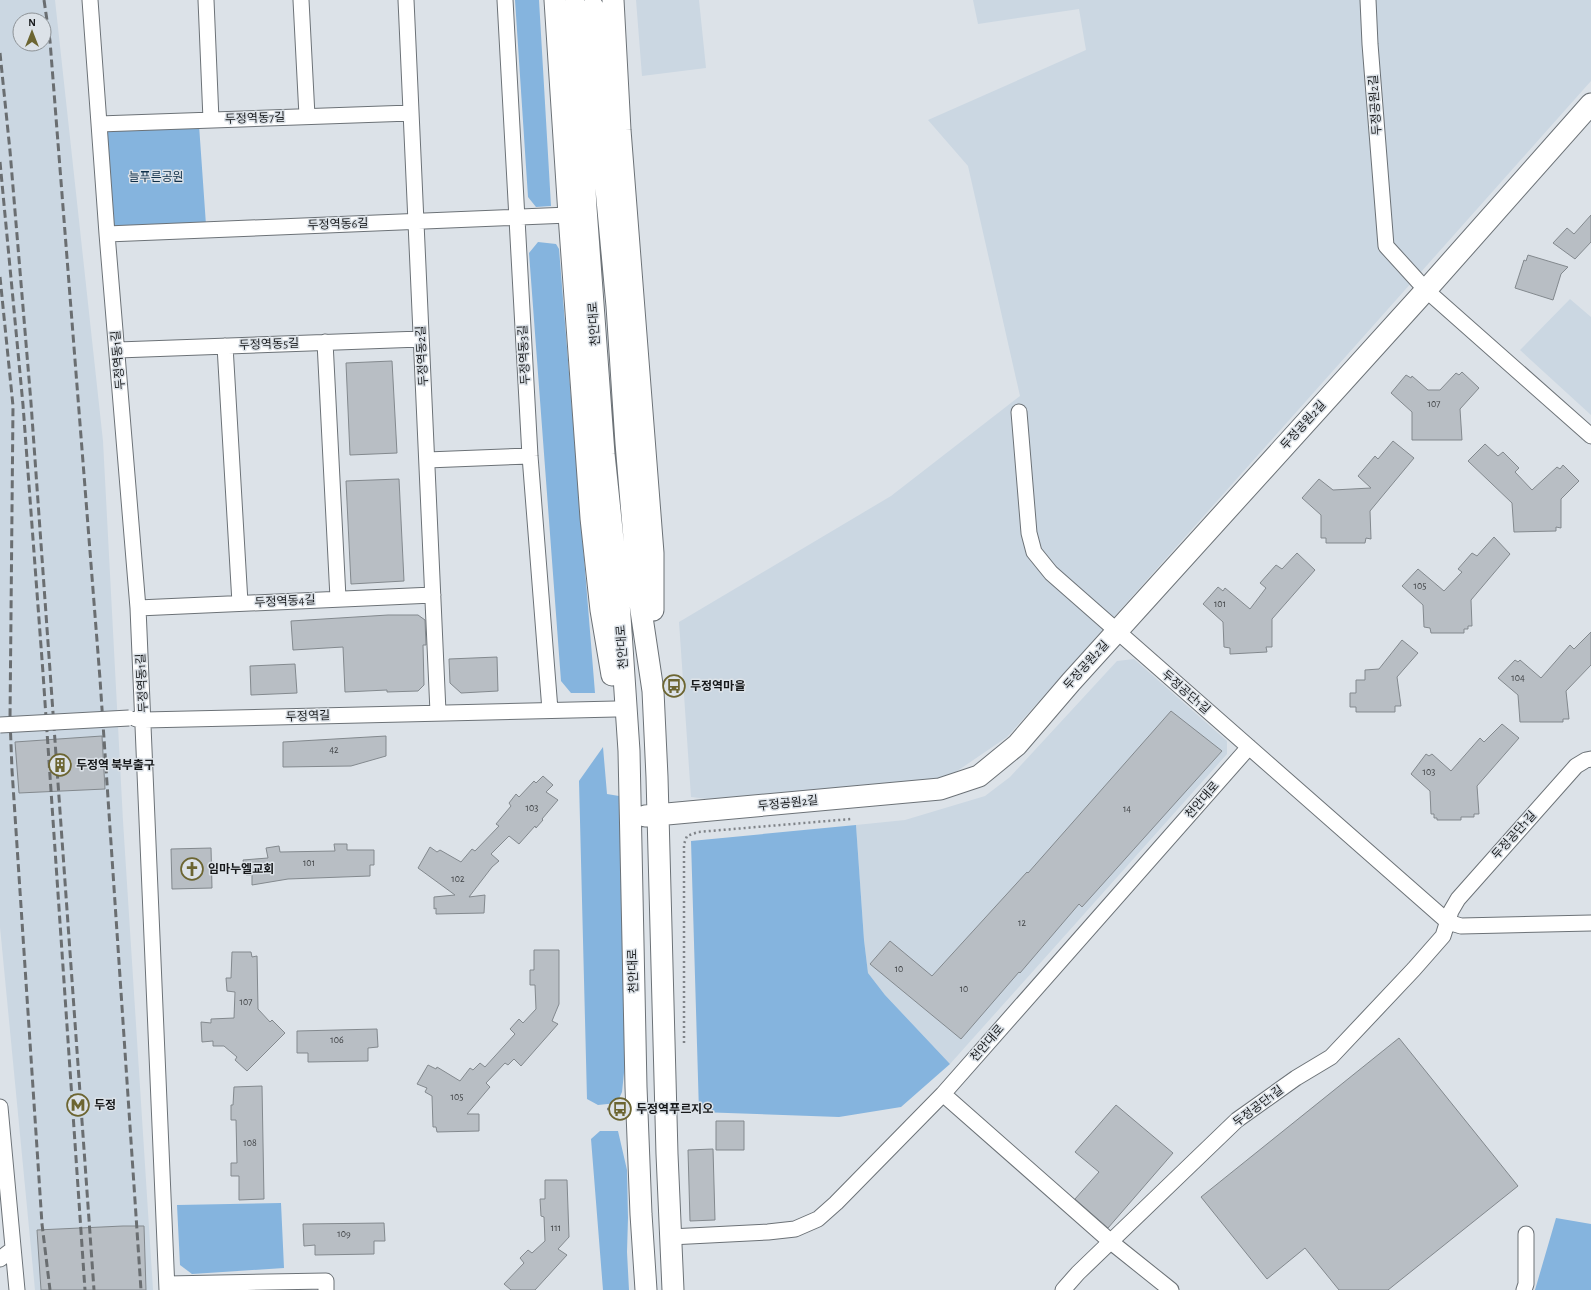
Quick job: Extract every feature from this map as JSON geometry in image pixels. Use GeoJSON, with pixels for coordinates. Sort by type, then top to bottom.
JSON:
{"type":"FeatureCollection","features":[{"type":"Feature","properties":{"kind":"main road"},"geometry":{"type":"LineString","coordinates":[[555,0],[592,526],[601,610],[616,709],[629,751]]}},
{"type":"Feature","properties":{"kind":"main road"},"geometry":{"type":"LineString","coordinates":[[613,0],[620,130],[653,553],[653,690]]}},
{"type":"Feature","properties":{"kind":"main road","name":"천안대로"},"geometry":{"type":"LineString","coordinates":[[646,1290],[638,1143],[629,751],[618,587],[602,438],[586,208],[584,6],[601,135],[617,306],[626,443],[639,597],[653,690],[658,815],[667,1154],[673,1290]]}},
{"type":"Feature","properties":{"kind":"main road","name":"두정공원2길"},"geometry":{"type":"LineString","coordinates":[[630,818],[940,789],[978,776],[1017,745],[1117,631],[1426,290],[1591,104]]}},
{"type":"Feature","properties":{"kind":"street","name":"두정역동1길"},"geometry":{"type":"LineString","coordinates":[[90,0],[107,234],[118,350],[138,608],[144,720],[167,1287]]}},
{"type":"Feature","properties":{"kind":"street"},"geometry":{"type":"LineString","coordinates":[[206,0],[211,120]]}},
{"type":"Feature","properties":{"kind":"street"},"geometry":{"type":"LineString","coordinates":[[301,0],[307,116]]}},
{"type":"Feature","properties":{"kind":"street","name":"두정역동2길"},"geometry":{"type":"LineString","coordinates":[[406,0],[438,712]]}},
{"type":"Feature","properties":{"kind":"street","name":"두정역동3길"},"geometry":{"type":"LineString","coordinates":[[505,0],[530,456],[550,710]]}},
{"type":"Feature","properties":{"kind":"street","name":"두정공원2길"},"geometry":{"type":"LineString","coordinates":[[1368,0],[1370,44],[1386,246],[1426,290],[1591,436]]}},
{"type":"Feature","properties":{"kind":"street","name":"두정역동7길"},"geometry":{"type":"LineString","coordinates":[[99,124],[411,113]]}},
{"type":"Feature","properties":{"kind":"street","name":"두정역동6길"},"geometry":{"type":"LineString","coordinates":[[107,234],[569,215]]}},
{"type":"Feature","properties":{"kind":"street","name":"두정역동5길"},"geometry":{"type":"LineString","coordinates":[[118,350],[421,338]]}},
{"type":"Feature","properties":{"kind":"street"},"geometry":{"type":"LineString","coordinates":[[325,342],[338,598]]}},
{"type":"Feature","properties":{"kind":"street"},"geometry":{"type":"LineString","coordinates":[[225,346],[240,603]]}},
{"type":"Feature","properties":{"kind":"street","name":"두정공단1길"},"geometry":{"type":"LineString","coordinates":[[1020,412],[1029,532],[1034,552],[1051,573],[1448,922]]}},
{"type":"Feature","properties":{"kind":"street"},"geometry":{"type":"LineString","coordinates":[[426,460],[530,456]]}},
{"type":"Feature","properties":{"kind":"street","name":"두정역동4길"},"geometry":{"type":"LineString","coordinates":[[138,608],[432,594]]}},
{"type":"Feature","properties":{"kind":"street","name":"두정역길"},"geometry":{"type":"LineString","coordinates":[[0,725],[129,718],[144,720],[616,709]]}},
{"type":"Feature","properties":{"kind":"street","name":"천안대로"},"geometry":{"type":"LineString","coordinates":[[670,1237],[768,1232],[795,1228],[818,1219],[942,1094],[1249,747]]}},
{"type":"Feature","properties":{"kind":"street","name":"두정공단1길"},"geometry":{"type":"LineString","coordinates":[[1064,1290],[1078,1273],[1237,1120],[1296,1078],[1331,1057],[1444,936],[1451,910],[1458,899],[1576,766],[1586,760],[1591,759]]}},
{"type":"Feature","properties":{"kind":"street"},"geometry":{"type":"LineString","coordinates":[[1448,922],[1461,926],[1591,923]]}},
{"type":"Feature","properties":{"kind":"street"},"geometry":{"type":"LineString","coordinates":[[942,1094],[1111,1242],[1171,1290]]}},
{"type":"Feature","properties":{"kind":"street"},"geometry":{"type":"LineString","coordinates":[[0,1107],[17,1290]]}},
{"type":"Feature","properties":{"kind":"street"},"geometry":{"type":"LineString","coordinates":[[1524,1290],[1526,1284],[1526,1234]]}},
{"type":"Feature","properties":{"kind":"street"},"geometry":{"type":"LineString","coordinates":[[0,1259],[13,1249]]}},
{"type":"Feature","properties":{"kind":"street"},"geometry":{"type":"LineString","coordinates":[[167,1287],[326,1281],[326,1290]]}},
{"type":"Feature","properties":{"kind":"path"},"geometry":{"type":"LineString","coordinates":[[684,1050],[684,844],[687,836],[698,832],[851,819]]}},
{"type":"Feature","properties":{"kind":"path"},"geometry":{"type":"LineString","coordinates":[[607,1109],[615,1109]]}},
{"type":"Feature","properties":{"kind":"shaded area"},"geometry":{"type":"Polygon","coordinates":[[[0,0],[55,0],[103,441],[123,821],[153,1290],[35,1290],[0,927],[0,0]]]}},
{"type":"Feature","properties":{"kind":"shaded area"},"geometry":{"type":"Polygon","coordinates":[[[636,0],[699,0],[706,68],[642,76],[636,0]]]}},
{"type":"Feature","properties":{"kind":"shaded area"},"geometry":{"type":"Polygon","coordinates":[[[973,0],[1591,0],[1591,81],[1007,737],[947,778],[707,799],[691,797],[679,622],[891,496],[1020,396],[968,166],[928,120],[1086,50],[1079,9],[978,24],[973,0]]]}},
{"type":"Feature","properties":{"kind":"shaded area"},"geometry":{"type":"Polygon","coordinates":[[[1570,299],[1591,317],[1591,415],[1520,350],[1570,299]]]}},
{"type":"Feature","properties":{"kind":"shaded area"},"geometry":{"type":"Polygon","coordinates":[[[1134,659],[1227,741],[1227,754],[950,1064],[885,995],[868,973],[864,940],[856,825],[905,820],[985,796],[1010,777],[1117,661],[1134,659]]]}},
{"type":"Feature","properties":{"kind":"green space"},"geometry":{"type":"Polygon","coordinates":[[[515,0],[539,0],[551,206],[536,207],[528,197],[515,0]]]}},
{"type":"Feature","properties":{"kind":"green space","name":"늘푸른공원"},"geometry":{"type":"Polygon","coordinates":[[[199,125],[206,225],[112,229],[105,129],[199,125]]]}},
{"type":"Feature","properties":{"kind":"green space"},"geometry":{"type":"Polygon","coordinates":[[[538,242],[556,244],[559,249],[595,693],[571,693],[561,681],[529,253],[538,242]]]}},
{"type":"Feature","properties":{"kind":"green space"},"geometry":{"type":"Polygon","coordinates":[[[603,747],[607,794],[619,796],[627,1044],[622,1092],[617,1103],[598,1105],[587,1099],[579,781],[603,747]]]}},
{"type":"Feature","properties":{"kind":"green space"},"geometry":{"type":"Polygon","coordinates":[[[856,825],[864,940],[868,973],[885,995],[950,1064],[901,1107],[839,1117],[699,1112],[691,841],[856,825]]]}},
{"type":"Feature","properties":{"kind":"green space"},"geometry":{"type":"Polygon","coordinates":[[[600,1131],[618,1131],[627,1170],[627,1252],[629,1290],[603,1290],[591,1139],[600,1131]]]}},
{"type":"Feature","properties":{"kind":"green space"},"geometry":{"type":"Polygon","coordinates":[[[281,1203],[284,1268],[192,1274],[180,1265],[177,1205],[281,1203]]]}},
{"type":"Feature","properties":{"kind":"green space"},"geometry":{"type":"Polygon","coordinates":[[[1556,1218],[1591,1224],[1591,1290],[1535,1290],[1556,1218]]]}},
{"type":"Feature","properties":{"kind":"building"},"geometry":{"type":"Polygon","coordinates":[[[1591,215],[1591,242],[1575,259],[1553,243],[1567,228],[1574,234],[1591,215]]]}},
{"type":"Feature","properties":{"kind":"building"},"geometry":{"type":"Polygon","coordinates":[[[1528,255],[1568,267],[1561,274],[1553,300],[1515,288],[1524,260],[1526,261],[1528,255]]]}},
{"type":"Feature","properties":{"kind":"building"},"geometry":{"type":"Polygon","coordinates":[[[392,361],[397,453],[350,455],[346,363],[392,361]]]}},
{"type":"Feature","properties":{"kind":"building"},"geometry":{"type":"Polygon","coordinates":[[[1462,372],[1479,388],[1460,409],[1462,440],[1412,440],[1412,412],[1391,393],[1406,375],[1411,378],[1412,376],[1428,390],[1440,390],[1456,373],[1459,375],[1462,372]]]}},
{"type":"Feature","properties":{"kind":"building"},"geometry":{"type":"Polygon","coordinates":[[[1393,441],[1414,458],[1370,511],[1371,539],[1366,538],[1365,543],[1326,543],[1326,538],[1321,538],[1321,515],[1302,498],[1319,479],[1333,490],[1371,488],[1358,476],[1375,456],[1378,459],[1393,441]]]}},
{"type":"Feature","properties":{"kind":"building"},"geometry":{"type":"Polygon","coordinates":[[[1485,444],[1498,456],[1503,452],[1519,468],[1515,472],[1532,490],[1557,467],[1560,469],[1563,465],[1579,481],[1561,499],[1561,528],[1556,527],[1556,531],[1514,532],[1512,503],[1468,461],[1485,444]]]}},
{"type":"Feature","properties":{"kind":"building"},"geometry":{"type":"Polygon","coordinates":[[[399,479],[404,581],[351,584],[346,481],[399,479]]]}},
{"type":"Feature","properties":{"kind":"building"},"geometry":{"type":"Polygon","coordinates":[[[1494,537],[1510,554],[1471,600],[1472,626],[1468,626],[1468,629],[1464,629],[1464,633],[1431,633],[1430,628],[1424,627],[1423,605],[1402,586],[1418,569],[1444,591],[1462,572],[1458,569],[1472,553],[1477,556],[1494,537]]]}},
{"type":"Feature","properties":{"kind":"building"},"geometry":{"type":"Polygon","coordinates":[[[1297,553],[1315,570],[1272,619],[1272,647],[1266,647],[1267,652],[1230,654],[1230,648],[1224,647],[1223,622],[1203,604],[1218,587],[1223,591],[1225,588],[1250,609],[1266,588],[1260,583],[1276,565],[1282,569],[1297,553]]]}},
{"type":"Feature","properties":{"kind":"building"},"geometry":{"type":"Polygon","coordinates":[[[388,615],[418,615],[425,620],[426,645],[423,645],[424,685],[418,691],[387,692],[387,690],[345,692],[343,647],[293,650],[291,621],[388,615]]]}},
{"type":"Feature","properties":{"kind":"building"},"geometry":{"type":"Polygon","coordinates":[[[1591,632],[1591,665],[1566,691],[1569,719],[1563,719],[1563,722],[1520,722],[1518,695],[1498,678],[1515,660],[1518,662],[1520,660],[1541,678],[1570,645],[1574,649],[1591,632]]]}},
{"type":"Feature","properties":{"kind":"building"},"geometry":{"type":"Polygon","coordinates":[[[1402,640],[1418,653],[1397,677],[1401,706],[1395,706],[1395,712],[1356,712],[1356,707],[1350,707],[1350,693],[1356,693],[1356,680],[1365,680],[1365,670],[1379,669],[1402,640]]]}},
{"type":"Feature","properties":{"kind":"building"},"geometry":{"type":"Polygon","coordinates":[[[497,657],[498,691],[461,693],[450,683],[449,659],[497,657]]]}},
{"type":"Feature","properties":{"kind":"building"},"geometry":{"type":"Polygon","coordinates":[[[295,664],[297,693],[251,695],[250,666],[295,664]]]}},
{"type":"Feature","properties":{"kind":"building"},"geometry":{"type":"Polygon","coordinates":[[[1171,711],[1222,751],[1082,907],[1079,904],[961,1039],[870,964],[890,941],[932,976],[1027,872],[1028,873],[1171,711]]]}},
{"type":"Feature","properties":{"kind":"building"},"geometry":{"type":"Polygon","coordinates":[[[1502,724],[1519,738],[1477,786],[1479,814],[1474,814],[1474,817],[1461,817],[1461,820],[1437,820],[1437,818],[1434,818],[1434,814],[1431,814],[1430,791],[1411,774],[1426,754],[1429,756],[1432,754],[1451,771],[1480,738],[1484,742],[1502,724]]]}},
{"type":"Feature","properties":{"kind":"building","name":"두정역 북부출구"},"geometry":{"type":"Polygon","coordinates":[[[102,736],[105,789],[19,793],[15,742],[102,736]]]}},
{"type":"Feature","properties":{"kind":"building"},"geometry":{"type":"Polygon","coordinates":[[[386,736],[386,756],[351,766],[283,767],[283,742],[386,736]]]}},
{"type":"Feature","properties":{"kind":"building"},"geometry":{"type":"Polygon","coordinates":[[[543,776],[553,785],[546,792],[558,800],[536,828],[535,826],[519,844],[509,836],[491,854],[499,861],[492,867],[469,897],[485,895],[484,913],[436,914],[436,908],[434,909],[434,897],[455,895],[418,868],[430,847],[437,852],[440,850],[461,862],[472,849],[475,851],[499,826],[496,824],[511,806],[509,803],[516,794],[519,797],[534,781],[536,783],[543,776]]]}},
{"type":"Feature","properties":{"kind":"building"},"geometry":{"type":"Polygon","coordinates":[[[334,844],[347,844],[347,850],[374,850],[374,865],[370,865],[370,876],[288,879],[252,885],[252,875],[246,875],[243,860],[268,858],[266,848],[279,846],[280,852],[335,851],[334,844]]]}},
{"type":"Feature","properties":{"kind":"building","name":"임마누엘교회"},"geometry":{"type":"Polygon","coordinates":[[[211,848],[212,888],[172,889],[171,849],[211,848]]]}},
{"type":"Feature","properties":{"kind":"building"},"geometry":{"type":"Polygon","coordinates":[[[534,950],[559,950],[559,1004],[552,1021],[558,1024],[521,1066],[514,1059],[508,1065],[505,1063],[486,1083],[490,1087],[467,1114],[479,1114],[479,1131],[437,1132],[436,1127],[433,1127],[432,1096],[425,1092],[427,1088],[417,1084],[428,1065],[436,1069],[437,1067],[460,1081],[470,1068],[473,1070],[480,1063],[485,1067],[515,1034],[510,1029],[519,1019],[523,1023],[536,1009],[535,985],[530,985],[530,970],[534,970],[534,950]]]}},
{"type":"Feature","properties":{"kind":"building"},"geometry":{"type":"Polygon","coordinates":[[[232,952],[251,952],[252,957],[257,956],[258,1009],[270,1022],[272,1020],[285,1033],[247,1071],[235,1060],[237,1057],[224,1046],[213,1046],[213,1041],[202,1042],[201,1022],[211,1023],[211,1019],[234,1018],[235,992],[227,991],[226,978],[231,978],[232,952]]]}},
{"type":"Feature","properties":{"kind":"building"},"geometry":{"type":"Polygon","coordinates":[[[377,1029],[378,1047],[368,1048],[368,1061],[308,1062],[308,1053],[297,1053],[297,1031],[377,1029]]]}},
{"type":"Feature","properties":{"kind":"building"},"geometry":{"type":"Polygon","coordinates":[[[1399,1038],[1518,1186],[1388,1290],[1339,1290],[1305,1248],[1267,1279],[1201,1197],[1399,1038]]]}},
{"type":"Feature","properties":{"kind":"building"},"geometry":{"type":"Polygon","coordinates":[[[262,1086],[264,1199],[239,1200],[239,1176],[231,1176],[231,1163],[237,1163],[236,1120],[231,1120],[231,1105],[233,1105],[234,1087],[262,1086]]]}},
{"type":"Feature","properties":{"kind":"building"},"geometry":{"type":"Polygon","coordinates":[[[1116,1105],[1173,1153],[1108,1228],[1075,1199],[1099,1172],[1075,1152],[1116,1105]]]}},
{"type":"Feature","properties":{"kind":"building"},"geometry":{"type":"Polygon","coordinates":[[[716,1121],[744,1121],[744,1150],[716,1150],[716,1121]]]}},
{"type":"Feature","properties":{"kind":"building"},"geometry":{"type":"Polygon","coordinates":[[[713,1149],[715,1220],[690,1221],[688,1150],[713,1149]]]}},
{"type":"Feature","properties":{"kind":"building"},"geometry":{"type":"Polygon","coordinates":[[[545,1180],[567,1180],[569,1237],[558,1249],[567,1255],[535,1290],[511,1290],[504,1284],[524,1263],[520,1258],[528,1250],[532,1253],[545,1241],[544,1217],[541,1216],[540,1199],[545,1199],[545,1180]]]}},
{"type":"Feature","properties":{"kind":"building"},"geometry":{"type":"Polygon","coordinates":[[[384,1223],[385,1241],[374,1241],[374,1254],[315,1255],[315,1245],[304,1246],[303,1224],[384,1223]]]}},
{"type":"Feature","properties":{"kind":"building"},"geometry":{"type":"Polygon","coordinates":[[[144,1226],[146,1290],[41,1290],[37,1230],[144,1226]]]}},
{"type":"Feature","properties":{"kind":"railway"},"geometry":{"type":"LineString","coordinates":[[44,0],[50,41],[100,679],[141,1290]]}},
{"type":"Feature","properties":{"kind":"railway"},"geometry":{"type":"LineString","coordinates":[[0,53],[10,151],[31,403],[94,1290]]}},
{"type":"Feature","properties":{"kind":"railway"},"geometry":{"type":"LineString","coordinates":[[0,162],[23,405],[43,673],[85,1290]]}},
{"type":"Feature","properties":{"kind":"railway"},"geometry":{"type":"LineString","coordinates":[[0,277],[13,406],[10,719],[12,770],[42,1224],[50,1290]]}},
{"type":"Feature","properties":{"kind":"place","name":"두정역마을"},"geometry":{"type":"Point","coordinates":[674,686]}},
{"type":"Feature","properties":{"kind":"place","name":"두정역 북부출구"},"geometry":{"type":"Point","coordinates":[60,765]}},
{"type":"Feature","properties":{"kind":"place","name":"임마누엘교회"},"geometry":{"type":"Point","coordinates":[192,869]}},
{"type":"Feature","properties":{"kind":"place","name":"두정"},"geometry":{"type":"Point","coordinates":[78,1105]}},
{"type":"Feature","properties":{"kind":"place","name":"두정역푸르지오"},"geometry":{"type":"Point","coordinates":[620,1109]}}]}
